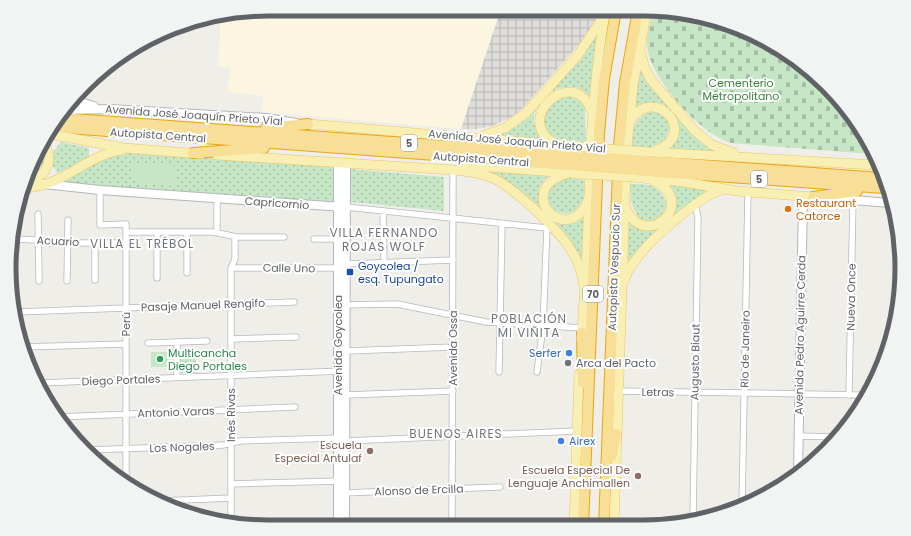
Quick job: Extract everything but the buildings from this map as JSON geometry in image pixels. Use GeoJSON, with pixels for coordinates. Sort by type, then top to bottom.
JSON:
{"type":"FeatureCollection","features":[{"type":"Feature","properties":{"kind":"highway","name":"Autopista Vespucio Sur"},"geometry":{"type":"LineString","coordinates":[[584,520],[600,121],[607,60],[609,16]]}},
{"type":"Feature","properties":{"kind":"highway","name":"Autopista Vespucio Sur"},"geometry":{"type":"LineString","coordinates":[[604,520],[620,132],[628,62],[637,16]]}},
{"type":"Feature","properties":{"kind":"highway","name":"Autopista Central"},"geometry":{"type":"LineString","coordinates":[[65,118],[234,130],[882,188]]}},
{"type":"Feature","properties":{"kind":"highway"},"geometry":{"type":"LineString","coordinates":[[234,130],[308,124]]}},
{"type":"Feature","properties":{"kind":"highway","name":"Autopista Central"},"geometry":{"type":"LineString","coordinates":[[59,127],[304,146],[584,161]]}},
{"type":"Feature","properties":{"kind":"highway"},"geometry":{"type":"LineString","coordinates":[[193,153],[304,146]]}},
{"type":"Feature","properties":{"kind":"highway","name":"Autopista Central"},"geometry":{"type":"LineString","coordinates":[[633,165],[878,178]]}},
{"type":"Feature","properties":{"kind":"highway"},"geometry":{"type":"LineString","coordinates":[[808,197],[882,188]]}},
{"type":"Feature","properties":{"kind":"highway"},"geometry":{"type":"LineString","coordinates":[[582,330],[586,455]]}},
{"type":"Feature","properties":{"kind":"highway"},"geometry":{"type":"LineString","coordinates":[[605,520],[616,434]]}},
{"type":"Feature","properties":{"kind":"main road"},"geometry":{"type":"LineString","coordinates":[[476,137],[505,128],[526,114],[586,46],[605,16]]}},
{"type":"Feature","properties":{"kind":"main road"},"geometry":{"type":"LineString","coordinates":[[574,520],[576,431],[593,113],[598,57],[608,16]]}},
{"type":"Feature","properties":{"kind":"main road"},"geometry":{"type":"LineString","coordinates":[[614,520],[628,125],[646,16]]}},
{"type":"Feature","properties":{"kind":"main road"},"geometry":{"type":"LineString","coordinates":[[640,45],[643,63],[651,80],[699,136],[708,143],[724,150],[753,158]]}},
{"type":"Feature","properties":{"kind":"main road"},"geometry":{"type":"LineString","coordinates":[[559,145],[544,135],[539,123],[541,112],[552,99],[563,92],[575,92],[584,99],[593,113]]}},
{"type":"Feature","properties":{"kind":"main road"},"geometry":{"type":"LineString","coordinates":[[628,125],[636,114],[648,108],[659,108],[669,114],[674,125],[672,139],[664,147],[649,152]]}},
{"type":"Feature","properties":{"kind":"main road","name":"Avenida José Joaquín Prieto Vial"},"geometry":{"type":"LineString","coordinates":[[308,124],[559,145],[584,161],[633,165],[647,178],[684,182],[724,190],[808,197]]}},
{"type":"Feature","properties":{"kind":"main road","name":"Avenida José Joaquín Prieto Vial"},"geometry":{"type":"LineString","coordinates":[[54,135],[133,149],[453,170],[489,176],[515,192],[568,244],[579,265],[584,287]]}},
{"type":"Feature","properties":{"kind":"main road"},"geometry":{"type":"LineString","coordinates":[[30,184],[46,184],[64,177],[105,154],[133,149]]}},
{"type":"Feature","properties":{"kind":"main road"},"geometry":{"type":"LineString","coordinates":[[31,181],[39,178],[46,170],[49,159],[46,150]]}},
{"type":"Feature","properties":{"kind":"main road","name":"Avenida José Joaquín Prieto Vial"},"geometry":{"type":"LineString","coordinates":[[633,165],[649,152],[873,165]]}},
{"type":"Feature","properties":{"kind":"main road","name":"Avenida José Joaquín Prieto Vial"},"geometry":{"type":"LineString","coordinates":[[373,165],[422,162],[571,173],[584,161]]}},
{"type":"Feature","properties":{"kind":"main road"},"geometry":{"type":"LineString","coordinates":[[571,173],[556,178],[546,186],[543,196],[546,210],[557,218],[572,218],[581,212],[589,197]]}},
{"type":"Feature","properties":{"kind":"main road"},"geometry":{"type":"LineString","coordinates":[[625,204],[632,219],[643,225],[654,225],[666,218],[671,208],[669,194],[660,184],[647,178]]}},
{"type":"Feature","properties":{"kind":"main road","name":"Avenida José Joaquín Prieto Vial"},"geometry":{"type":"LineString","coordinates":[[622,290],[629,269],[641,253],[695,204],[708,195],[724,190]]}},
{"type":"Feature","properties":{"kind":"street"},"geometry":{"type":"LineString","coordinates":[[79,102],[110,109]]}},
{"type":"Feature","properties":{"kind":"street","name":"Avenida José Joaquín Prieto Vial"},"geometry":{"type":"LineString","coordinates":[[72,110],[110,109],[266,118],[308,124]]}},
{"type":"Feature","properties":{"kind":"street","name":"Avenida Goycolea"},"geometry":{"type":"LineString","coordinates":[[342,163],[342,207],[346,264],[342,305],[342,493],[344,520]]}},
{"type":"Feature","properties":{"kind":"street","name":"Avenida Ossa"},"geometry":{"type":"LineString","coordinates":[[452,520],[453,170]]}},
{"type":"Feature","properties":{"kind":"street","name":"Capricornio"},"geometry":{"type":"LineString","coordinates":[[46,184],[100,190],[342,207],[547,228],[543,326]]}},
{"type":"Feature","properties":{"kind":"street","name":"Capricornio"},"geometry":{"type":"LineString","coordinates":[[30,185],[70,191],[100,190]]}},
{"type":"Feature","properties":{"kind":"street"},"geometry":{"type":"LineString","coordinates":[[100,190],[100,225],[126,224],[127,232],[217,232],[235,237],[284,237]]}},
{"type":"Feature","properties":{"kind":"street","name":"Río de Janeiro"},"geometry":{"type":"LineString","coordinates":[[742,500],[748,192]]}},
{"type":"Feature","properties":{"kind":"street","name":"Avenida José Joaquín Prieto Vial"},"geometry":{"type":"LineString","coordinates":[[808,197],[886,203]]}},
{"type":"Feature","properties":{"kind":"street","name":"Avenida Pedro Aguirre Cerda"},"geometry":{"type":"LineString","coordinates":[[798,466],[799,394],[808,197]]}},
{"type":"Feature","properties":{"kind":"street"},"geometry":{"type":"LineString","coordinates":[[217,198],[217,232]]}},
{"type":"Feature","properties":{"kind":"street","name":"Nueva Once"},"geometry":{"type":"LineString","coordinates":[[849,395],[853,200]]}},
{"type":"Feature","properties":{"kind":"street","name":"Augusto Biaut"},"geometry":{"type":"LineString","coordinates":[[693,515],[698,215],[695,204]]}},
{"type":"Feature","properties":{"kind":"street","name":"Avenida Goycolea"},"geometry":{"type":"LineString","coordinates":[[342,207],[338,239],[338,268],[346,351],[342,371],[346,395],[342,439]]}},
{"type":"Feature","properties":{"kind":"street"},"geometry":{"type":"LineString","coordinates":[[383,211],[384,263]]}},
{"type":"Feature","properties":{"kind":"street"},"geometry":{"type":"LineString","coordinates":[[38,214],[39,281]]}},
{"type":"Feature","properties":{"kind":"street"},"geometry":{"type":"LineString","coordinates":[[67,281],[68,220]]}},
{"type":"Feature","properties":{"kind":"street"},"geometry":{"type":"LineString","coordinates":[[499,372],[502,224]]}},
{"type":"Feature","properties":{"kind":"street","name":"Perú"},"geometry":{"type":"LineString","coordinates":[[126,476],[127,232]]}},
{"type":"Feature","properties":{"kind":"street"},"geometry":{"type":"LineString","coordinates":[[157,278],[158,232]]}},
{"type":"Feature","properties":{"kind":"street"},"geometry":{"type":"LineString","coordinates":[[187,232],[187,273]]}},
{"type":"Feature","properties":{"kind":"street","name":"Inés Rivas"},"geometry":{"type":"LineString","coordinates":[[231,517],[231,268],[235,259],[235,237]]}},
{"type":"Feature","properties":{"kind":"street","name":"Acuario"},"geometry":{"type":"LineString","coordinates":[[18,239],[68,243],[126,243]]}},
{"type":"Feature","properties":{"kind":"street"},"geometry":{"type":"LineString","coordinates":[[314,240],[338,239]]}},
{"type":"Feature","properties":{"kind":"street"},"geometry":{"type":"LineString","coordinates":[[95,243],[95,280]]}},
{"type":"Feature","properties":{"kind":"street"},"geometry":{"type":"LineString","coordinates":[[346,264],[453,260]]}},
{"type":"Feature","properties":{"kind":"street","name":"Calle Uno"},"geometry":{"type":"LineString","coordinates":[[231,268],[338,268],[346,264]]}},
{"type":"Feature","properties":{"kind":"street","name":"Pasaje Manuel Rengifo"},"geometry":{"type":"LineString","coordinates":[[20,312],[294,302]]}},
{"type":"Feature","properties":{"kind":"street"},"geometry":{"type":"LineString","coordinates":[[342,305],[397,304],[486,322],[582,330]]}},
{"type":"Feature","properties":{"kind":"street"},"geometry":{"type":"LineString","coordinates":[[537,372],[543,326]]}},
{"type":"Feature","properties":{"kind":"street"},"geometry":{"type":"LineString","coordinates":[[231,339],[296,337]]}},
{"type":"Feature","properties":{"kind":"street"},"geometry":{"type":"LineString","coordinates":[[148,343],[207,341]]}},
{"type":"Feature","properties":{"kind":"street"},"geometry":{"type":"LineString","coordinates":[[177,342],[177,377]]}},
{"type":"Feature","properties":{"kind":"street"},"geometry":{"type":"LineString","coordinates":[[29,348],[126,344]]}},
{"type":"Feature","properties":{"kind":"street"},"geometry":{"type":"LineString","coordinates":[[346,351],[453,347]]}},
{"type":"Feature","properties":{"kind":"street","name":"Diego Portales"},"geometry":{"type":"LineString","coordinates":[[44,383],[342,371]]}},
{"type":"Feature","properties":{"kind":"street"},"geometry":{"type":"LineString","coordinates":[[346,395],[453,391]]}},
{"type":"Feature","properties":{"kind":"street","name":"Letras"},"geometry":{"type":"LineString","coordinates":[[618,391],[860,395]]}},
{"type":"Feature","properties":{"kind":"street","name":"Antonio Varas"},"geometry":{"type":"LineString","coordinates":[[65,417],[295,407]]}},
{"type":"Feature","properties":{"kind":"street","name":"Los Nogales"},"geometry":{"type":"LineString","coordinates":[[94,450],[223,446],[240,441],[452,436],[576,431]]}},
{"type":"Feature","properties":{"kind":"street"},"geometry":{"type":"LineString","coordinates":[[798,436],[829,437]]}},
{"type":"Feature","properties":{"kind":"street"},"geometry":{"type":"LineString","coordinates":[[231,484],[342,481]]}},
{"type":"Feature","properties":{"kind":"street","name":"Alonso de Ercilla"},"geometry":{"type":"LineString","coordinates":[[342,493],[500,487]]}},
{"type":"Feature","properties":{"kind":"street","name":"Avenida Goycolea"},"geometry":{"type":"LineString","coordinates":[[339,520],[342,493]]}},
{"type":"Feature","properties":{"kind":"street"},"geometry":{"type":"LineString","coordinates":[[171,501],[231,498]]}},
{"type":"Feature","properties":{"kind":"shaded area"},"geometry":{"type":"Polygon","coordinates":[[[268,16],[499,16],[461,129],[262,112],[263,96],[227,92],[231,68],[218,66],[221,21],[235,18],[268,16]]]}},
{"type":"Feature","properties":{"kind":"shaded area"},"geometry":{"type":"Polygon","coordinates":[[[499,16],[597,16],[581,42],[521,110],[510,118],[492,126],[476,129],[461,129],[499,16]]]}},
{"type":"Feature","properties":{"kind":"green space","name":"Cementerio Metropolitano"},"geometry":{"type":"Polygon","coordinates":[[[652,17],[676,18],[724,29],[754,42],[783,58],[809,79],[832,102],[853,128],[867,154],[731,143],[719,138],[705,129],[678,103],[657,73],[650,59],[647,46],[652,17]]]}},
{"type":"Feature","properties":{"kind":"green space"},"geometry":{"type":"Polygon","coordinates":[[[597,36],[589,97],[582,90],[573,87],[563,87],[554,90],[548,95],[597,36]]]}},
{"type":"Feature","properties":{"kind":"green space"},"geometry":{"type":"Polygon","coordinates":[[[640,65],[674,114],[706,145],[718,153],[664,150],[673,144],[677,136],[678,127],[676,118],[665,105],[657,103],[649,104],[633,114],[640,65]]]}},
{"type":"Feature","properties":{"kind":"green space"},"geometry":{"type":"Polygon","coordinates":[[[548,95],[538,107],[539,104],[548,95]]]}},
{"type":"Feature","properties":{"kind":"green space"},"geometry":{"type":"Polygon","coordinates":[[[569,96],[581,101],[585,108],[586,142],[557,139],[547,132],[543,116],[554,103],[564,97],[569,96]]]}},
{"type":"Feature","properties":{"kind":"green space"},"geometry":{"type":"Polygon","coordinates":[[[538,107],[535,113],[534,123],[538,133],[546,140],[497,135],[516,127],[530,116],[538,107]]]}},
{"type":"Feature","properties":{"kind":"green space"},"geometry":{"type":"Polygon","coordinates":[[[654,110],[669,120],[670,128],[665,140],[651,147],[630,146],[633,128],[639,119],[648,112],[654,110]]]}},
{"type":"Feature","properties":{"kind":"green space"},"geometry":{"type":"Polygon","coordinates":[[[61,142],[89,148],[89,158],[58,173],[53,166],[53,152],[61,142]]]}},
{"type":"Feature","properties":{"kind":"green space"},"geometry":{"type":"Polygon","coordinates":[[[119,152],[332,165],[336,168],[335,202],[332,204],[56,183],[106,156],[119,152]]]}},
{"type":"Feature","properties":{"kind":"green space"},"geometry":{"type":"Polygon","coordinates":[[[44,153],[46,167],[34,174],[44,153]]]}},
{"type":"Feature","properties":{"kind":"green space"},"geometry":{"type":"Polygon","coordinates":[[[134,163],[174,165],[177,178],[175,183],[173,186],[138,183],[131,178],[130,173],[134,163]]]}},
{"type":"Feature","properties":{"kind":"green space"},"geometry":{"type":"Polygon","coordinates":[[[491,168],[552,173],[541,186],[539,192],[540,198],[542,203],[557,222],[584,212],[582,262],[574,248],[554,224],[530,202],[491,175],[491,168]]]}},
{"type":"Feature","properties":{"kind":"green space"},"geometry":{"type":"Polygon","coordinates":[[[350,169],[444,177],[444,211],[351,202],[350,169]]]}},
{"type":"Feature","properties":{"kind":"green space"},"geometry":{"type":"Polygon","coordinates":[[[571,178],[585,180],[585,197],[582,205],[575,212],[566,214],[561,213],[551,208],[548,197],[549,192],[551,187],[559,181],[571,178]]]}},
{"type":"Feature","properties":{"kind":"green space"},"geometry":{"type":"Polygon","coordinates":[[[667,183],[713,190],[689,205],[665,224],[644,244],[626,266],[628,219],[633,225],[668,219],[667,183]]]}},
{"type":"Feature","properties":{"kind":"green space"},"geometry":{"type":"Polygon","coordinates":[[[630,184],[649,185],[658,189],[662,193],[667,206],[662,218],[650,223],[638,218],[631,202],[630,184]]]}},
{"type":"Feature","properties":{"kind":"green space","name":"Multicancha Diego Portales"},"geometry":{"type":"Polygon","coordinates":[[[151,352],[169,352],[169,367],[151,367],[151,352]]]}},
{"type":"Feature","properties":{"kind":"green space"},"geometry":{"type":"Polygon","coordinates":[[[180,358],[196,358],[196,373],[180,373],[180,358]]]}},
{"type":"Feature","properties":{"kind":"place","name":"Restaurant Catorce"},"geometry":{"type":"Point","coordinates":[788,209]}},
{"type":"Feature","properties":{"kind":"place","name":"Goycolea / esq. Tupungato"},"geometry":{"type":"Point","coordinates":[350,272]}},
{"type":"Feature","properties":{"kind":"place","name":"Serfer"},"geometry":{"type":"Point","coordinates":[569,353]}},
{"type":"Feature","properties":{"kind":"place","name":"Multicancha Diego Portales"},"geometry":{"type":"Point","coordinates":[160,359]}},
{"type":"Feature","properties":{"kind":"place","name":"Arca del Pacto"},"geometry":{"type":"Point","coordinates":[568,363]}},
{"type":"Feature","properties":{"kind":"place","name":"Airex"},"geometry":{"type":"Point","coordinates":[561,441]}},
{"type":"Feature","properties":{"kind":"place","name":"Escuela Especial Antulaf"},"geometry":{"type":"Point","coordinates":[370,451]}},
{"type":"Feature","properties":{"kind":"place","name":"Escuela Especial De Lenguaje Anchimallen"},"geometry":{"type":"Point","coordinates":[638,476]}},
{"type":"Feature","properties":{"kind":"district","name":"VILLA FERNANDO ROJAS WOLF"},"geometry":{"type":"Point","coordinates":[384,239]}},
{"type":"Feature","properties":{"kind":"district","name":"VILLA EL TRÉBOL"},"geometry":{"type":"Point","coordinates":[142,243]}},
{"type":"Feature","properties":{"kind":"district","name":"POBLACIÓN MI VIÑITA"},"geometry":{"type":"Point","coordinates":[529,325]}},
{"type":"Feature","properties":{"kind":"district","name":"BUENOS AIRES"},"geometry":{"type":"Point","coordinates":[456,433]}}]}
